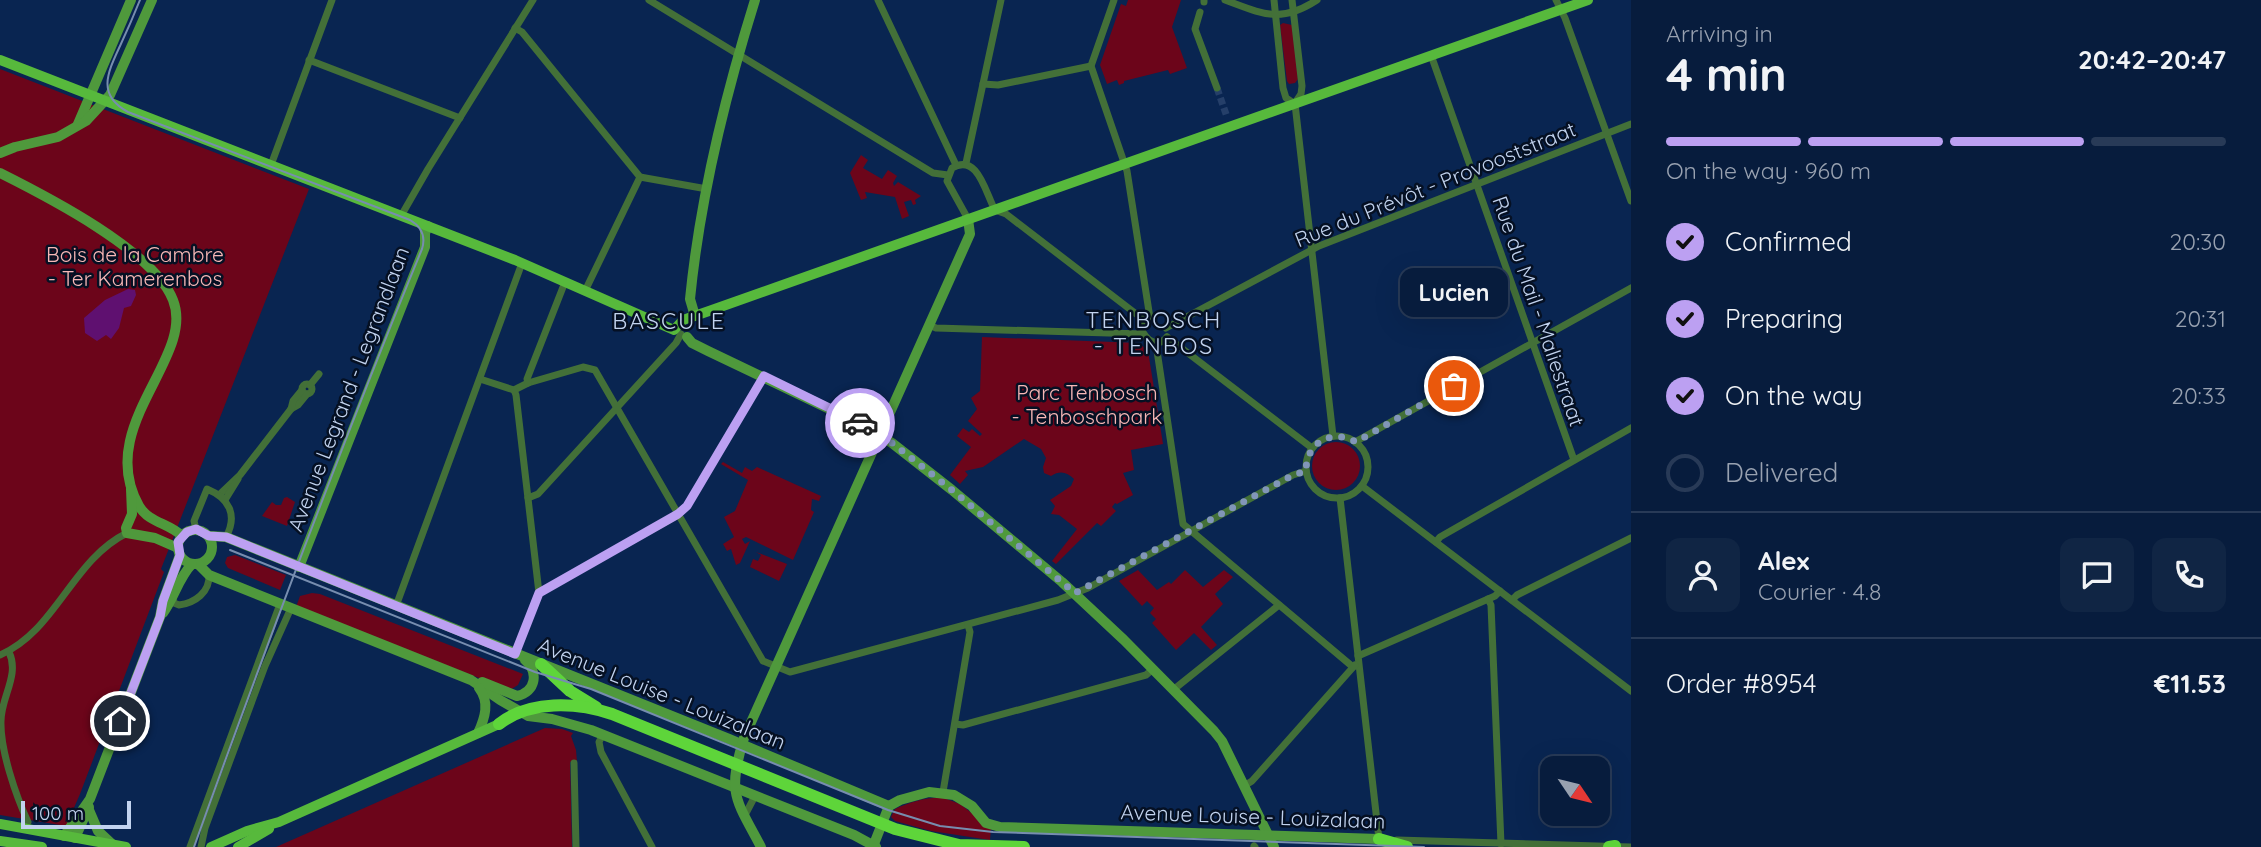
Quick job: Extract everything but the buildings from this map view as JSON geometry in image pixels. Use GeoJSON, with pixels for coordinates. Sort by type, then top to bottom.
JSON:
{"type":"FeatureCollection","features":[{"type":"Feature","properties":{"kind":"highway"},"geometry":{"type":"LineString","coordinates":[[541,664],[570,691],[602,711]]}},
{"type":"Feature","properties":{"kind":"highway","name":"Avenue Louise - Louizalaan"},"geometry":{"type":"LineString","coordinates":[[499,724],[537,707],[562,706],[602,711],[932,847]]}},
{"type":"Feature","properties":{"kind":"highway","name":"Avenue Louise - Louizalaan"},"geometry":{"type":"LineString","coordinates":[[524,714],[591,715],[736,767]]}},
{"type":"Feature","properties":{"kind":"highway","name":"Avenue Louise - Louizalaan"},"geometry":{"type":"LineString","coordinates":[[881,826],[959,845],[1024,847]]}},
{"type":"Feature","properties":{"kind":"highway"},"geometry":{"type":"LineString","coordinates":[[1379,839],[1407,847]]}},
{"type":"Feature","properties":{"kind":"main road"},"geometry":{"type":"LineString","coordinates":[[78,124],[131,0]]}},
{"type":"Feature","properties":{"kind":"main road"},"geometry":{"type":"LineString","coordinates":[[2,154],[15,146],[58,137],[86,121],[108,96],[152,0]]}},
{"type":"Feature","properties":{"kind":"main road"},"geometry":{"type":"LineString","coordinates":[[695,316],[690,296],[707,189],[755,0]]}},
{"type":"Feature","properties":{"kind":"main road"},"geometry":{"type":"LineString","coordinates":[[681,334],[683,320],[1125,163],[1229,122],[1295,104],[1559,5],[1588,0]]}},
{"type":"Feature","properties":{"kind":"main road"},"geometry":{"type":"LineString","coordinates":[[0,60],[90,94],[108,96],[123,107],[522,263],[694,338],[714,353],[879,435],[952,490],[1075,593],[1153,669],[1222,741],[1275,847]]}},
{"type":"Feature","properties":{"kind":"main road"},"geometry":{"type":"LineString","coordinates":[[0,173],[73,213],[114,240],[155,273],[172,297],[177,320],[174,337],[131,435],[129,471],[132,514],[126,528],[127,533],[155,538],[195,564]]}},
{"type":"Feature","properties":{"kind":"main road"},"geometry":{"type":"LineString","coordinates":[[761,847],[736,800],[734,788],[741,746],[970,234],[968,219]]}},
{"type":"Feature","properties":{"kind":"main road","name":"Avenue Legrand - Legrandlaan"},"geometry":{"type":"LineString","coordinates":[[299,567],[425,247],[428,226]]}},
{"type":"Feature","properties":{"kind":"main road"},"geometry":{"type":"LineString","coordinates":[[131,485],[139,505],[151,519],[176,530],[182,536]]}},
{"type":"Feature","properties":{"kind":"main road"},"geometry":{"type":"LineString","coordinates":[[160,617],[173,599],[184,573],[195,564],[203,562],[213,548],[209,536],[196,529],[182,536]]}},
{"type":"Feature","properties":{"kind":"main road"},"geometry":{"type":"LineString","coordinates":[[57,847],[70,841],[89,804],[160,617],[182,536]]}},
{"type":"Feature","properties":{"kind":"main road","name":"Avenue Louise - Louizalaan"},"geometry":{"type":"LineString","coordinates":[[195,564],[209,575],[471,680],[524,714],[603,734],[875,846],[889,806],[226,537],[209,536]]}},
{"type":"Feature","properties":{"kind":"main road"},"geometry":{"type":"LineString","coordinates":[[471,680],[517,696],[522,695],[533,684],[535,675],[532,666],[518,655]]}},
{"type":"Feature","properties":{"kind":"main road"},"geometry":{"type":"LineString","coordinates":[[471,680],[485,697],[485,718],[478,733]]}},
{"type":"Feature","properties":{"kind":"main road"},"geometry":{"type":"LineString","coordinates":[[238,847],[279,822],[499,724]]}},
{"type":"Feature","properties":{"kind":"main road"},"geometry":{"type":"LineString","coordinates":[[889,806],[922,793],[943,792]]}},
{"type":"Feature","properties":{"kind":"main road","name":"Avenue Louise - Louizalaan"},"geometry":{"type":"LineString","coordinates":[[943,792],[954,795],[972,807],[986,823],[1000,827],[1379,839]]}},
{"type":"Feature","properties":{"kind":"main road"},"geometry":{"type":"LineString","coordinates":[[89,804],[98,831],[114,845]]}},
{"type":"Feature","properties":{"kind":"main road"},"geometry":{"type":"LineString","coordinates":[[211,847],[247,831],[279,822]]}},
{"type":"Feature","properties":{"kind":"main road"},"geometry":{"type":"LineString","coordinates":[[0,824],[70,841],[127,847]]}},
{"type":"Feature","properties":{"kind":"main road"},"geometry":{"type":"LineString","coordinates":[[1307,847],[1320,838]]}},
{"type":"Feature","properties":{"kind":"main road"},"geometry":{"type":"LineString","coordinates":[[0,841],[40,847]]}},
{"type":"Feature","properties":{"kind":"street"},"geometry":{"type":"LineString","coordinates":[[271,165],[332,0]]}},
{"type":"Feature","properties":{"kind":"street"},"geometry":{"type":"LineString","coordinates":[[401,216],[533,0]]}},
{"type":"Feature","properties":{"kind":"street"},"geometry":{"type":"LineString","coordinates":[[649,0],[933,173],[948,175]]}},
{"type":"Feature","properties":{"kind":"street"},"geometry":{"type":"LineString","coordinates":[[878,0],[956,165]]}},
{"type":"Feature","properties":{"kind":"street"},"geometry":{"type":"LineString","coordinates":[[966,163],[1001,0]]}},
{"type":"Feature","properties":{"kind":"street"},"geometry":{"type":"LineString","coordinates":[[1114,0],[1091,66],[1125,163],[1147,319],[1140,328],[1143,334],[1156,344],[1183,524],[1279,605],[1356,662]]}},
{"type":"Feature","properties":{"kind":"street"},"geometry":{"type":"LineString","coordinates":[[1225,0],[1269,15],[1300,11],[1317,0]]}},
{"type":"Feature","properties":{"kind":"street"},"geometry":{"type":"LineString","coordinates":[[1274,0],[1283,88],[1286,98],[1295,104]]}},
{"type":"Feature","properties":{"kind":"street"},"geometry":{"type":"LineString","coordinates":[[1292,0],[1302,86],[1295,104],[1333,436]]}},
{"type":"Feature","properties":{"kind":"street"},"geometry":{"type":"LineString","coordinates":[[1559,5],[1631,201]]}},
{"type":"Feature","properties":{"kind":"street"},"geometry":{"type":"LineString","coordinates":[[1200,12],[1195,29],[1217,88]]}},
{"type":"Feature","properties":{"kind":"street"},"geometry":{"type":"LineString","coordinates":[[515,28],[522,32],[640,177],[707,189]]}},
{"type":"Feature","properties":{"kind":"street","name":"Rue du Mail - Maliestraat"},"geometry":{"type":"LineString","coordinates":[[1431,55],[1574,460]]}},
{"type":"Feature","properties":{"kind":"street"},"geometry":{"type":"LineString","coordinates":[[309,60],[460,118]]}},
{"type":"Feature","properties":{"kind":"street"},"geometry":{"type":"LineString","coordinates":[[983,84],[998,85],[1091,66]]}},
{"type":"Feature","properties":{"kind":"street","name":"Rue du Prévôt - Provooststraat"},"geometry":{"type":"LineString","coordinates":[[1166,328],[1312,249],[1631,124]]}},
{"type":"Feature","properties":{"kind":"street"},"geometry":{"type":"LineString","coordinates":[[968,219],[947,181],[956,165],[966,163],[975,169],[995,210],[1006,214],[1147,319],[1166,328],[1167,337],[1312,448]]}},
{"type":"Feature","properties":{"kind":"street"},"geometry":{"type":"LineString","coordinates":[[585,291],[640,177]]}},
{"type":"Feature","properties":{"kind":"street"},"geometry":{"type":"LineString","coordinates":[[396,606],[522,263]]}},
{"type":"Feature","properties":{"kind":"street"},"geometry":{"type":"LineString","coordinates":[[528,383],[527,379],[565,282]]}},
{"type":"Feature","properties":{"kind":"street"},"geometry":{"type":"LineString","coordinates":[[1356,442],[1631,288]]}},
{"type":"Feature","properties":{"kind":"street"},"geometry":{"type":"LineString","coordinates":[[929,325],[936,328],[1143,334]]}},
{"type":"Feature","properties":{"kind":"street"},"geometry":{"type":"LineString","coordinates":[[528,498],[538,494],[676,343],[681,334]]}},
{"type":"Feature","properties":{"kind":"street"},"geometry":{"type":"LineString","coordinates":[[1156,344],[1167,337]]}},
{"type":"Feature","properties":{"kind":"street"},"geometry":{"type":"LineString","coordinates":[[481,379],[514,390],[528,383],[587,366],[595,370],[763,661],[790,672],[1056,601],[1293,475],[1306,471]]}},
{"type":"Feature","properties":{"kind":"street"},"geometry":{"type":"LineString","coordinates":[[223,497],[291,409],[293,401],[305,392],[304,385],[310,385],[320,374]]}},
{"type":"Feature","properties":{"kind":"street"},"geometry":{"type":"LineString","coordinates":[[539,593],[678,514],[687,506],[764,376]]}},
{"type":"Feature","properties":{"kind":"street"},"geometry":{"type":"LineString","coordinates":[[514,390],[539,593],[518,655]]}},
{"type":"Feature","properties":{"kind":"street"},"geometry":{"type":"LineString","coordinates":[[1436,542],[1440,537],[1631,428]]}},
{"type":"Feature","properties":{"kind":"street"},"geometry":{"type":"LineString","coordinates":[[1333,436],[1349,438],[1356,442],[1365,452],[1368,466],[1362,486],[1352,494],[1340,498],[1324,496],[1308,479],[1306,471],[1312,448],[1318,442],[1333,436]]}},
{"type":"Feature","properties":{"kind":"street"},"geometry":{"type":"LineString","coordinates":[[1362,486],[1631,691]]}},
{"type":"Feature","properties":{"kind":"street"},"geometry":{"type":"LineString","coordinates":[[196,529],[194,522],[207,489],[223,497],[231,518],[226,537]]}},
{"type":"Feature","properties":{"kind":"street"},"geometry":{"type":"LineString","coordinates":[[1340,498],[1356,662],[1379,839]]}},
{"type":"Feature","properties":{"kind":"street"},"geometry":{"type":"LineString","coordinates":[[0,655],[24,642],[99,550],[127,533]]}},
{"type":"Feature","properties":{"kind":"street"},"geometry":{"type":"LineString","coordinates":[[1512,600],[1517,594],[1631,538]]}},
{"type":"Feature","properties":{"kind":"street"},"geometry":{"type":"LineString","coordinates":[[173,599],[179,605],[196,599],[207,588],[209,575]]}},
{"type":"Feature","properties":{"kind":"street"},"geometry":{"type":"LineString","coordinates":[[1244,786],[1255,778],[1356,662],[1489,599],[1500,591]]}},
{"type":"Feature","properties":{"kind":"street"},"geometry":{"type":"LineString","coordinates":[[1489,599],[1501,844]]}},
{"type":"Feature","properties":{"kind":"street"},"geometry":{"type":"LineString","coordinates":[[190,847],[280,604]]}},
{"type":"Feature","properties":{"kind":"street"},"geometry":{"type":"LineString","coordinates":[[1173,690],[1279,605]]}},
{"type":"Feature","properties":{"kind":"street"},"geometry":{"type":"LineString","coordinates":[[201,847],[205,828],[261,678],[291,608]]}},
{"type":"Feature","properties":{"kind":"street"},"geometry":{"type":"LineString","coordinates":[[943,792],[970,632],[968,625]]}},
{"type":"Feature","properties":{"kind":"street"},"geometry":{"type":"LineString","coordinates":[[9,652],[13,669],[1,708],[1,724],[9,767],[28,822]]}},
{"type":"Feature","properties":{"kind":"street"},"geometry":{"type":"LineString","coordinates":[[955,724],[963,725],[1132,679],[1146,675],[1153,669]]}},
{"type":"Feature","properties":{"kind":"street"},"geometry":{"type":"LineString","coordinates":[[603,734],[599,743],[600,749],[652,847]]}},
{"type":"Feature","properties":{"kind":"street"},"geometry":{"type":"LineString","coordinates":[[574,763],[576,847]]}},
{"type":"Feature","properties":{"kind":"street"},"geometry":{"type":"LineString","coordinates":[[744,815],[755,796]]}},
{"type":"Feature","properties":{"kind":"street","name":"Avenue Louise - Louizalaan"},"geometry":{"type":"LineString","coordinates":[[1379,839],[1630,847]]}},
{"type":"Feature","properties":{"kind":"green space"},"geometry":{"type":"Polygon","coordinates":[[[1128,0],[1181,0],[1172,27],[1187,68],[1170,74],[1168,70],[1124,81],[1119,85],[1117,80],[1107,84],[1100,65],[1121,4],[1126,6],[1128,0]]]}},
{"type":"Feature","properties":{"kind":"green space"},"geometry":{"type":"Polygon","coordinates":[[[1280,25],[1292,25],[1298,79],[1289,84],[1280,25]]]}},
{"type":"Feature","properties":{"kind":"green space","name":"Bois de la Cambre - Ter Kamerenbos"},"geometry":{"type":"Polygon","coordinates":[[[0,69],[309,189],[161,569],[164,572],[66,826],[0,815],[0,69]]]}},
{"type":"Feature","properties":{"kind":"green space"},"geometry":{"type":"Polygon","coordinates":[[[861,155],[868,160],[863,168],[882,179],[888,170],[897,176],[894,186],[898,182],[921,196],[915,200],[916,204],[913,205],[911,200],[904,202],[909,216],[902,219],[895,197],[865,192],[867,198],[861,200],[850,173],[861,155]]]}},
{"type":"Feature","properties":{"kind":"green space","name":"Parc Tenbosch - Tenboschpark"},"geometry":{"type":"Polygon","coordinates":[[[982,337],[1139,343],[1148,351],[1163,444],[1131,450],[1134,470],[1123,473],[1133,495],[1115,503],[1112,507],[1116,511],[1101,526],[1097,523],[1056,564],[1052,561],[1077,529],[1059,515],[1051,514],[1055,506],[1050,500],[1071,486],[1074,479],[1063,473],[1051,476],[1044,473],[1046,458],[1041,449],[1024,439],[983,467],[965,471],[968,475],[960,484],[950,475],[971,447],[957,436],[963,428],[969,432],[972,429],[980,436],[982,434],[968,421],[977,409],[971,398],[980,391],[982,337]]]}},
{"type":"Feature","properties":{"kind":"green space"},"geometry":{"type":"Polygon","coordinates":[[[1336,442],[1353,449],[1360,466],[1353,483],[1336,490],[1319,483],[1312,466],[1319,449],[1336,442]]]}},
{"type":"Feature","properties":{"kind":"green space"},"geometry":{"type":"Polygon","coordinates":[[[723,462],[742,473],[745,467],[752,471],[757,467],[821,496],[819,501],[812,499],[811,510],[814,512],[793,560],[746,537],[742,539],[745,544],[750,541],[740,563],[736,565],[731,549],[727,551],[723,544],[734,537],[724,517],[735,511],[748,480],[721,464],[723,462]]]}},
{"type":"Feature","properties":{"kind":"green space"},"geometry":{"type":"Polygon","coordinates":[[[287,497],[295,502],[287,526],[262,516],[272,502],[281,505],[287,497]]]}},
{"type":"Feature","properties":{"kind":"green space"},"geometry":{"type":"Polygon","coordinates":[[[756,552],[787,564],[779,581],[750,567],[753,559],[758,561],[761,555],[756,552]]]}},
{"type":"Feature","properties":{"kind":"green space"},"geometry":{"type":"Polygon","coordinates":[[[235,555],[286,575],[280,590],[228,568],[225,563],[227,557],[235,555]]]}},
{"type":"Feature","properties":{"kind":"green space"},"geometry":{"type":"Polygon","coordinates":[[[1138,570],[1157,590],[1169,582],[1171,584],[1185,570],[1203,587],[1224,570],[1233,577],[1215,594],[1223,604],[1201,627],[1217,645],[1211,650],[1194,633],[1176,650],[1152,623],[1156,619],[1150,613],[1154,608],[1147,601],[1142,606],[1119,581],[1138,570]]]}},
{"type":"Feature","properties":{"kind":"green space"},"geometry":{"type":"Polygon","coordinates":[[[312,593],[523,674],[518,685],[510,690],[296,607],[300,596],[312,593]]]}},
{"type":"Feature","properties":{"kind":"green space"},"geometry":{"type":"Polygon","coordinates":[[[545,728],[573,733],[571,736],[577,762],[570,762],[572,847],[276,847],[545,728]]]}},
{"type":"Feature","properties":{"kind":"green space"},"geometry":{"type":"Polygon","coordinates":[[[944,798],[960,804],[991,828],[990,840],[931,831],[895,821],[891,817],[895,809],[907,804],[944,798]]]}},
{"type":"Feature","properties":{"kind":"shaded area"},"geometry":{"type":"Polygon","coordinates":[[[128,289],[135,290],[136,295],[131,306],[124,308],[119,328],[111,339],[106,335],[97,341],[85,333],[84,318],[105,300],[128,289]]]}},
{"type":"Feature","properties":{"kind":"tunnel"},"geometry":{"type":"LineString","coordinates":[[1217,88],[1227,117]]}},
{"type":"Feature","properties":{"kind":"tram line"},"geometry":{"type":"LineString","coordinates":[[140,0],[109,74],[108,91],[118,105],[128,112],[410,220],[418,226],[424,240],[305,547],[194,847]]}},
{"type":"Feature","properties":{"kind":"tram line"},"geometry":{"type":"LineString","coordinates":[[230,550],[535,672],[591,689],[888,810],[940,826],[993,832],[1424,847]]}},
{"type":"Feature","properties":{"kind":"way so far"},"geometry":{"type":"LineString","coordinates":[[860,423],[892,443],[952,490],[1075,593],[1300,471],[1306,471],[1308,455],[1312,448],[1325,438],[1341,436],[1356,442],[1454,386]]}},
{"type":"Feature","properties":{"kind":"place","name":"Lucien"},"geometry":{"type":"Point","coordinates":[1454,386]}},
{"type":"Feature","properties":{"kind":"district","name":"BASCULE"},"geometry":{"type":"Point","coordinates":[669,320]}},
{"type":"Feature","properties":{"kind":"district","name":"TENBOSCH - TENBOS"},"geometry":{"type":"Point","coordinates":[1154,332]}},
{"type":"Feature","properties":{"kind":"route"},"geometry":{"type":"LineString","coordinates":[[120,721],[160,617],[180,555],[178,542],[191,530],[201,530],[209,536],[226,537],[515,654],[539,593],[678,514],[687,506],[764,376],[860,423]]}}]}
